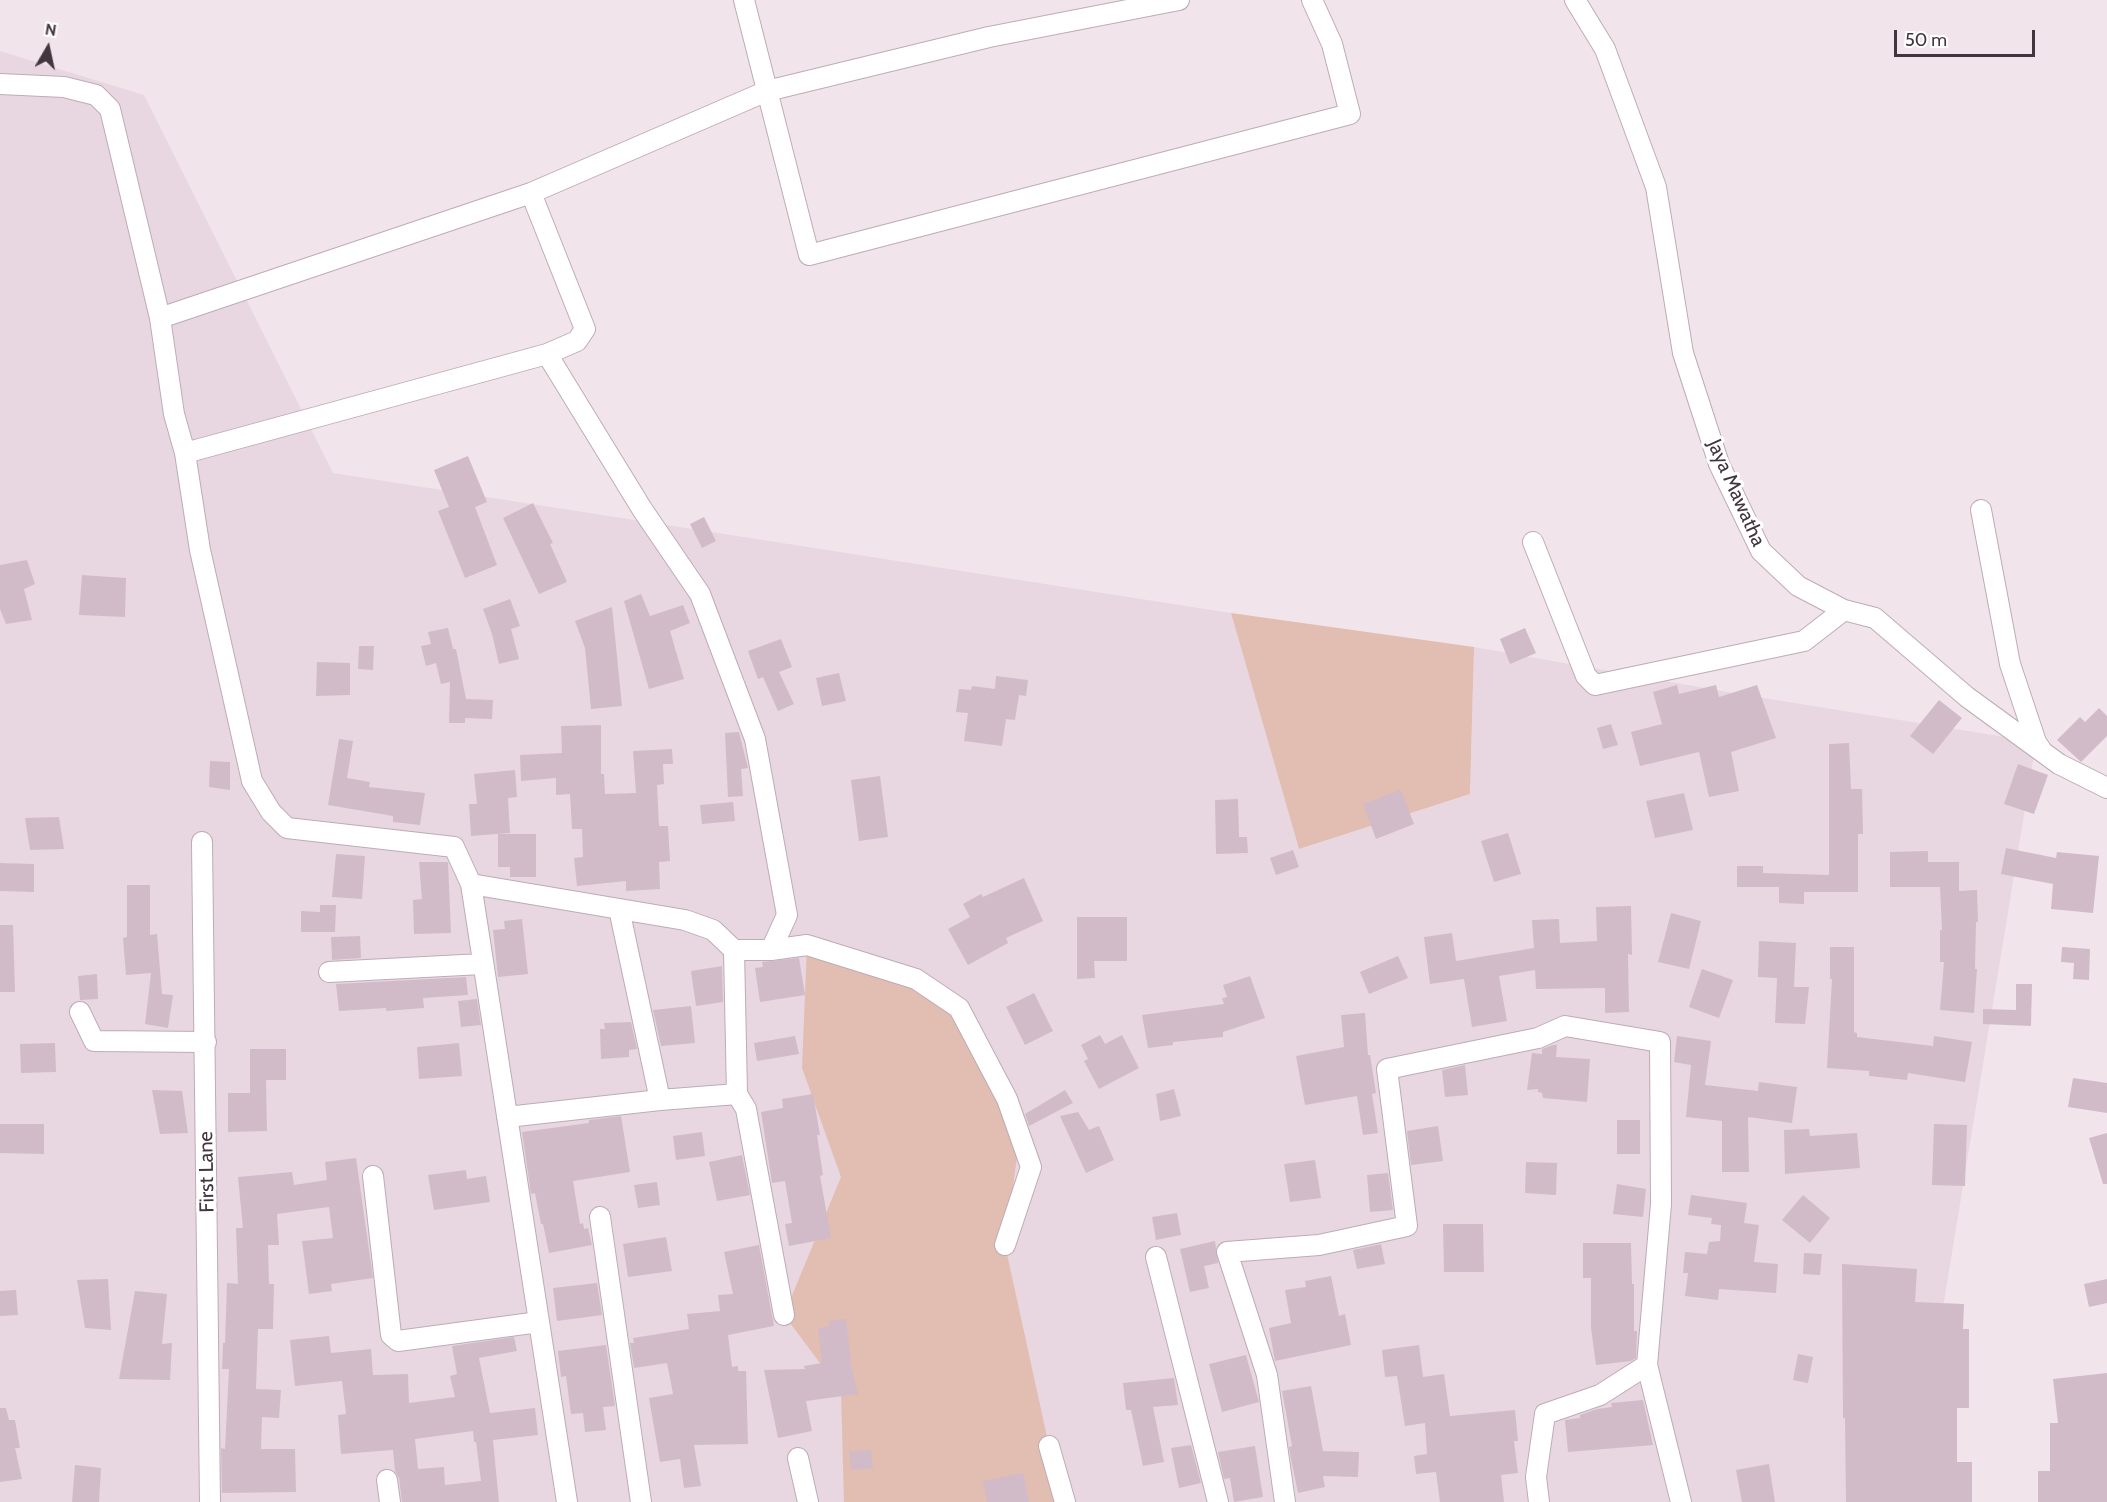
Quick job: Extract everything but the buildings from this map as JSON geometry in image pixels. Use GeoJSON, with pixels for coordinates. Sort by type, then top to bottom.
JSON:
{"type":"FeatureCollection","features":[{"type":"Feature","properties":{"kind":"street"},"geometry":{"type":"LineString","coordinates":[[744,0],[809,255],[1350,114],[1332,44],[1312,0]]}},
{"type":"Feature","properties":{"kind":"street"},"geometry":{"type":"LineString","coordinates":[[160,318],[531,193],[766,91],[989,37],[1179,0]]}},
{"type":"Feature","properties":{"kind":"street","name":"Jaya Mawatha"},"geometry":{"type":"LineString","coordinates":[[1575,0],[1605,50],[1656,187],[1683,353],[1719,464],[1761,552],[1798,586],[1844,610],[1875,618],[1967,697],[2042,752],[2107,788]]}},
{"type":"Feature","properties":{"kind":"street"},"geometry":{"type":"LineString","coordinates":[[0,84],[64,87],[96,95],[110,109],[160,318],[174,414],[185,453],[200,550],[252,781],[271,812],[287,828],[454,847],[471,884],[567,1502]]}},
{"type":"Feature","properties":{"kind":"street"},"geometry":{"type":"LineString","coordinates":[[185,453],[547,354],[578,341],[585,329],[531,193]]}},
{"type":"Feature","properties":{"kind":"street"},"geometry":{"type":"LineString","coordinates":[[547,354],[642,510],[700,594],[751,728],[787,915],[771,950]]}},
{"type":"Feature","properties":{"kind":"street"},"geometry":{"type":"LineString","coordinates":[[1981,510],[2010,664],[2036,742],[2042,752]]}},
{"type":"Feature","properties":{"kind":"street"},"geometry":{"type":"LineString","coordinates":[[1533,542],[1586,676],[1595,685],[1804,641],[1844,610]]}},
{"type":"Feature","properties":{"kind":"street","name":"First Lane"},"geometry":{"type":"LineString","coordinates":[[202,842],[210,1502]]}},
{"type":"Feature","properties":{"kind":"street"},"geometry":{"type":"LineString","coordinates":[[471,884],[685,920],[712,930],[734,951],[737,1094],[746,1108],[784,1315]]}},
{"type":"Feature","properties":{"kind":"street"},"geometry":{"type":"LineString","coordinates":[[620,909],[660,1100]]}},
{"type":"Feature","properties":{"kind":"street"},"geometry":{"type":"LineString","coordinates":[[734,951],[771,950],[807,945],[916,979],[959,1008],[1007,1099],[1031,1167],[1005,1245]]}},
{"type":"Feature","properties":{"kind":"street"},"geometry":{"type":"LineString","coordinates":[[329,972],[482,964]]}},
{"type":"Feature","properties":{"kind":"street"},"geometry":{"type":"LineString","coordinates":[[80,1012],[94,1041],[206,1042]]}},
{"type":"Feature","properties":{"kind":"street"},"geometry":{"type":"LineString","coordinates":[[1285,1502],[1267,1375],[1227,1252],[1320,1245],[1407,1226],[1387,1069],[1538,1038],[1565,1026],[1660,1042],[1661,1204],[1647,1365],[1681,1502]]}},
{"type":"Feature","properties":{"kind":"street"},"geometry":{"type":"LineString","coordinates":[[507,1117],[737,1094]]}},
{"type":"Feature","properties":{"kind":"street"},"geometry":{"type":"LineString","coordinates":[[373,1176],[391,1335],[398,1341],[539,1322]]}},
{"type":"Feature","properties":{"kind":"street"},"geometry":{"type":"LineString","coordinates":[[600,1217],[641,1502]]}},
{"type":"Feature","properties":{"kind":"street"},"geometry":{"type":"LineString","coordinates":[[1156,1257],[1218,1502]]}},
{"type":"Feature","properties":{"kind":"street"},"geometry":{"type":"LineString","coordinates":[[1539,1502],[1536,1477],[1545,1414],[1599,1395],[1647,1365]]}},
{"type":"Feature","properties":{"kind":"street"},"geometry":{"type":"LineString","coordinates":[[1049,1446],[1065,1502]]}},
{"type":"Feature","properties":{"kind":"street"},"geometry":{"type":"LineString","coordinates":[[798,1458],[808,1502]]}},
{"type":"Feature","properties":{"kind":"street"},"geometry":{"type":"LineString","coordinates":[[387,1480],[390,1502]]}},
{"type":"Feature","properties":{"kind":"shaded area"},"geometry":{"type":"Polygon","coordinates":[[[0,51],[144,95],[333,473],[1231,613],[1299,849],[1470,794],[1474,647],[1733,693],[2036,742],[1911,1502],[0,1502],[0,51]]]}},
{"type":"Feature","properties":{"kind":"shaded area"},"geometry":{"type":"Polygon","coordinates":[[[1231,613],[1474,647],[1470,794],[1299,849],[1231,613]]]}},
{"type":"Feature","properties":{"kind":"shaded area"},"geometry":{"type":"Polygon","coordinates":[[[807,945],[959,1008],[1020,1135],[1005,1245],[1049,1446],[1071,1502],[844,1502],[841,1391],[784,1315],[841,1177],[802,1068],[807,945]]]}}]}
